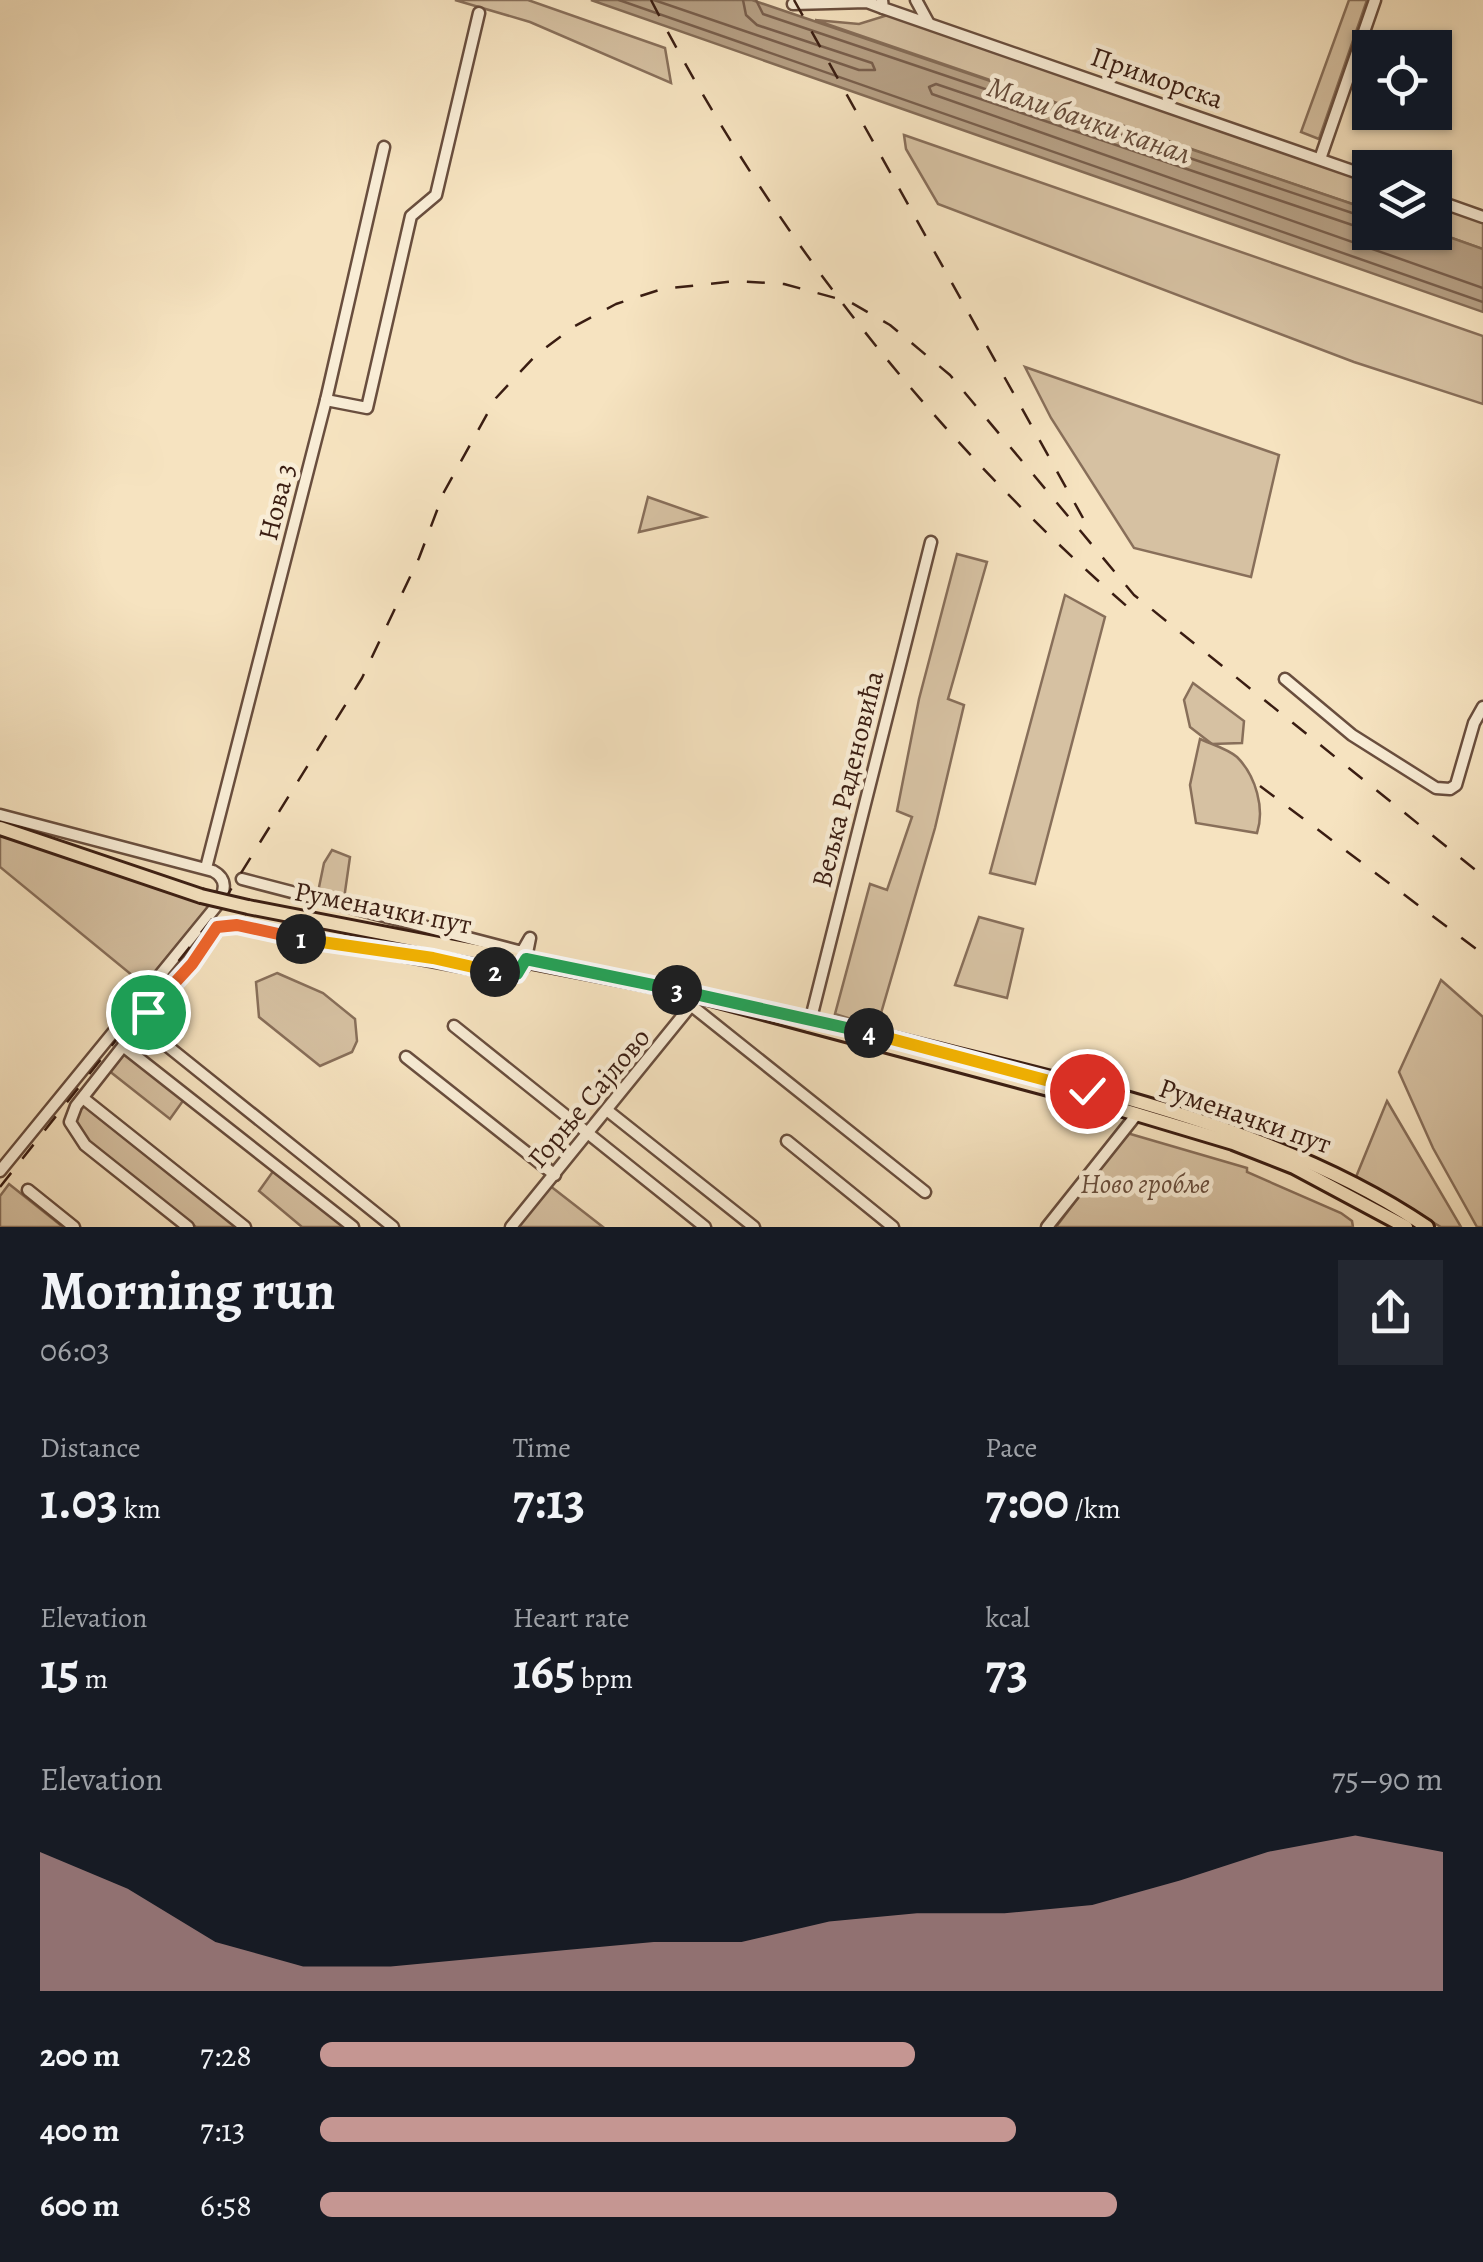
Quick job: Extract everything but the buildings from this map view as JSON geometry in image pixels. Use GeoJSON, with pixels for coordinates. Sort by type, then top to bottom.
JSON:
{"type":"FeatureCollection","features":[{"type":"Feature","properties":{"kind":"main road","name":"Руменачки пут"},"geometry":{"type":"LineString","coordinates":[[0,828],[201,896],[526,959],[694,1001],[744,1007],[810,1022],[1239,1134],[1321,1166],[1427,1227]]}},
{"type":"Feature","properties":{"kind":"main road","name":"Руменачки пут"},"geometry":{"type":"LineString","coordinates":[[842,1030],[1136,1114],[1294,1167],[1406,1227]]}},
{"type":"Feature","properties":{"kind":"street"},"geometry":{"type":"LineString","coordinates":[[916,0],[929,23]]}},
{"type":"Feature","properties":{"kind":"street"},"geometry":{"type":"LineString","coordinates":[[1320,159],[1375,0]]}},
{"type":"Feature","properties":{"kind":"street","name":"Приморска"},"geometry":{"type":"LineString","coordinates":[[793,4],[882,4],[1352,171]]}},
{"type":"Feature","properties":{"kind":"street"},"geometry":{"type":"LineString","coordinates":[[326,400],[367,408],[411,216],[436,194],[479,13]]}},
{"type":"Feature","properties":{"kind":"street","name":"Нова 3"},"geometry":{"type":"LineString","coordinates":[[210,870],[384,146]]}},
{"type":"Feature","properties":{"kind":"street"},"geometry":{"type":"LineString","coordinates":[[1452,206],[1483,216]]}},
{"type":"Feature","properties":{"kind":"street","name":"Вељка Раденовића"},"geometry":{"type":"LineString","coordinates":[[810,1022],[931,542]]}},
{"type":"Feature","properties":{"kind":"street"},"geometry":{"type":"LineString","coordinates":[[1285,679],[1352,735],[1436,788],[1450,789],[1460,776],[1474,723],[1483,707]]}},
{"type":"Feature","properties":{"kind":"street"},"geometry":{"type":"LineString","coordinates":[[1302,712],[1311,701]]}},
{"type":"Feature","properties":{"kind":"street"},"geometry":{"type":"LineString","coordinates":[[0,815],[522,952],[530,938],[521,972],[507,976],[433,958],[223,925],[210,934],[192,964],[123,1046],[70,1122],[77,1138],[188,1227]]}},
{"type":"Feature","properties":{"kind":"street"},"geometry":{"type":"LineString","coordinates":[[0,1172],[218,904],[224,883],[210,870]]}},
{"type":"Feature","properties":{"kind":"street"},"geometry":{"type":"LineString","coordinates":[[694,1001],[925,1192]]}},
{"type":"Feature","properties":{"kind":"street","name":"Горње Сајлово"},"geometry":{"type":"LineString","coordinates":[[511,1227],[694,1001]]}},
{"type":"Feature","properties":{"kind":"street"},"geometry":{"type":"LineString","coordinates":[[140,1024],[392,1227]]}},
{"type":"Feature","properties":{"kind":"street"},"geometry":{"type":"LineString","coordinates":[[454,1026],[705,1227]]}},
{"type":"Feature","properties":{"kind":"street"},"geometry":{"type":"LineString","coordinates":[[123,1046],[353,1227]]}},
{"type":"Feature","properties":{"kind":"street"},"geometry":{"type":"LineString","coordinates":[[406,1058],[555,1175]]}},
{"type":"Feature","properties":{"kind":"street"},"geometry":{"type":"LineString","coordinates":[[84,1098],[245,1227]]}},
{"type":"Feature","properties":{"kind":"street"},"geometry":{"type":"LineString","coordinates":[[608,1111],[754,1227]]}},
{"type":"Feature","properties":{"kind":"street"},"geometry":{"type":"LineString","coordinates":[[1047,1227],[1136,1114]]}},
{"type":"Feature","properties":{"kind":"street"},"geometry":{"type":"LineString","coordinates":[[788,1141],[893,1227]]}},
{"type":"Feature","properties":{"kind":"street"},"geometry":{"type":"LineString","coordinates":[[28,1190],[74,1227]]}},
{"type":"Feature","properties":{"kind":"green space"},"geometry":{"type":"Polygon","coordinates":[[[455,0],[528,0],[665,48],[671,83],[530,22],[455,0]]]}},
{"type":"Feature","properties":{"kind":"green space"},"geometry":{"type":"Polygon","coordinates":[[[1349,0],[1367,0],[1357,30],[1352,30],[1352,43],[1319,139],[1301,132],[1349,0]]]}},
{"type":"Feature","properties":{"kind":"green space"},"geometry":{"type":"Polygon","coordinates":[[[891,14],[1352,174],[1352,204],[815,20],[859,24],[891,14]]]}},
{"type":"Feature","properties":{"kind":"green space"},"geometry":{"type":"Polygon","coordinates":[[[904,135],[1483,336],[1483,404],[1354,362],[938,204],[906,149],[904,135]]]}},
{"type":"Feature","properties":{"kind":"green space"},"geometry":{"type":"Polygon","coordinates":[[[1452,209],[1483,220],[1483,249],[1452,238],[1452,209]]]}},
{"type":"Feature","properties":{"kind":"green space"},"geometry":{"type":"Polygon","coordinates":[[[1025,367],[1279,455],[1251,577],[1134,548],[1051,418],[1025,367]]]}},
{"type":"Feature","properties":{"kind":"green space"},"geometry":{"type":"Polygon","coordinates":[[[648,497],[705,517],[639,532],[648,497]]]}},
{"type":"Feature","properties":{"kind":"green space"},"geometry":{"type":"Polygon","coordinates":[[[957,554],[987,562],[948,699],[964,705],[935,828],[877,1027],[835,1014],[870,884],[887,890],[912,817],[897,811],[919,699],[957,554]]]}},
{"type":"Feature","properties":{"kind":"green space"},"geometry":{"type":"Polygon","coordinates":[[[1065,595],[1105,617],[1035,884],[990,873],[1065,595]]]}},
{"type":"Feature","properties":{"kind":"green space"},"geometry":{"type":"Polygon","coordinates":[[[1193,683],[1244,721],[1242,743],[1212,744],[1190,727],[1184,700],[1193,683]]]}},
{"type":"Feature","properties":{"kind":"green space"},"geometry":{"type":"Polygon","coordinates":[[[1200,739],[1233,754],[1244,765],[1259,803],[1257,833],[1196,823],[1190,785],[1200,739]]]}},
{"type":"Feature","properties":{"kind":"green space"},"geometry":{"type":"Polygon","coordinates":[[[0,834],[209,906],[144,985],[0,867],[0,834]]]}},
{"type":"Feature","properties":{"kind":"green space"},"geometry":{"type":"Polygon","coordinates":[[[332,850],[350,857],[344,899],[318,892],[324,863],[332,850]]]}},
{"type":"Feature","properties":{"kind":"green space"},"geometry":{"type":"Polygon","coordinates":[[[979,917],[1023,929],[1007,998],[955,985],[979,917]]]}},
{"type":"Feature","properties":{"kind":"green space"},"geometry":{"type":"Polygon","coordinates":[[[277,973],[323,993],[355,1019],[357,1041],[352,1052],[320,1066],[259,1017],[256,982],[277,973]]]}},
{"type":"Feature","properties":{"kind":"green space"},"geometry":{"type":"Polygon","coordinates":[[[1441,980],[1483,1017],[1483,1227],[1477,1227],[1433,1148],[1399,1072],[1441,980]]]}},
{"type":"Feature","properties":{"kind":"green space"},"geometry":{"type":"Polygon","coordinates":[[[124,1050],[185,1098],[170,1119],[108,1070],[124,1050]]]}},
{"type":"Feature","properties":{"kind":"green space"},"geometry":{"type":"Polygon","coordinates":[[[1387,1101],[1461,1227],[1441,1227],[1356,1177],[1387,1101]]]}},
{"type":"Feature","properties":{"kind":"green space"},"geometry":{"type":"Polygon","coordinates":[[[82,1103],[242,1227],[196,1227],[76,1131],[75,1111],[82,1103]]]}},
{"type":"Feature","properties":{"kind":"green space","name":"Ново гробље"},"geometry":{"type":"Polygon","coordinates":[[[1127,1133],[1247,1168],[1247,1172],[1341,1213],[1352,1221],[1353,1227],[1056,1227],[1127,1133]]]}},
{"type":"Feature","properties":{"kind":"green space"},"geometry":{"type":"Polygon","coordinates":[[[274,1170],[343,1224],[302,1227],[259,1191],[274,1170]]]}},
{"type":"Feature","properties":{"kind":"green space"},"geometry":{"type":"Polygon","coordinates":[[[9,1184],[63,1227],[0,1227],[0,1196],[9,1184]]]}},
{"type":"Feature","properties":{"kind":"green space"},"geometry":{"type":"Polygon","coordinates":[[[549,1185],[603,1227],[516,1227],[549,1185]]]}},
{"type":"Feature","properties":{"kind":"water","name":"Мали бачки канал"},"geometry":{"type":"Polygon","coordinates":[[[591,0],[752,0],[1352,204],[1352,250],[1452,250],[1452,238],[1483,249],[1483,312],[591,0]]]}},
{"type":"Feature","properties":{"kind":"railway"},"geometry":{"type":"LineString","coordinates":[[651,0],[749,169],[861,327],[988,474],[1130,609]]}},
{"type":"Feature","properties":{"kind":"railway"},"geometry":{"type":"LineString","coordinates":[[794,0],[1083,518]]}},
{"type":"Feature","properties":{"kind":"railway"},"geometry":{"type":"LineString","coordinates":[[0,1187],[215,915],[362,678],[419,558],[444,492],[496,398],[536,355],[575,326],[616,304],[662,289],[737,281],[784,284],[850,302],[890,325],[950,375],[1134,595],[1483,876]]}},
{"type":"Feature","properties":{"kind":"railway"},"geometry":{"type":"LineString","coordinates":[[1260,786],[1483,954]]}},
{"type":"Feature","properties":{"kind":"route"},"geometry":{"type":"LineString","coordinates":[[148,1012],[192,964],[212,931],[229,924],[300,939],[456,962],[507,976],[521,972],[526,959],[847,1027],[1087,1091]]}}]}
